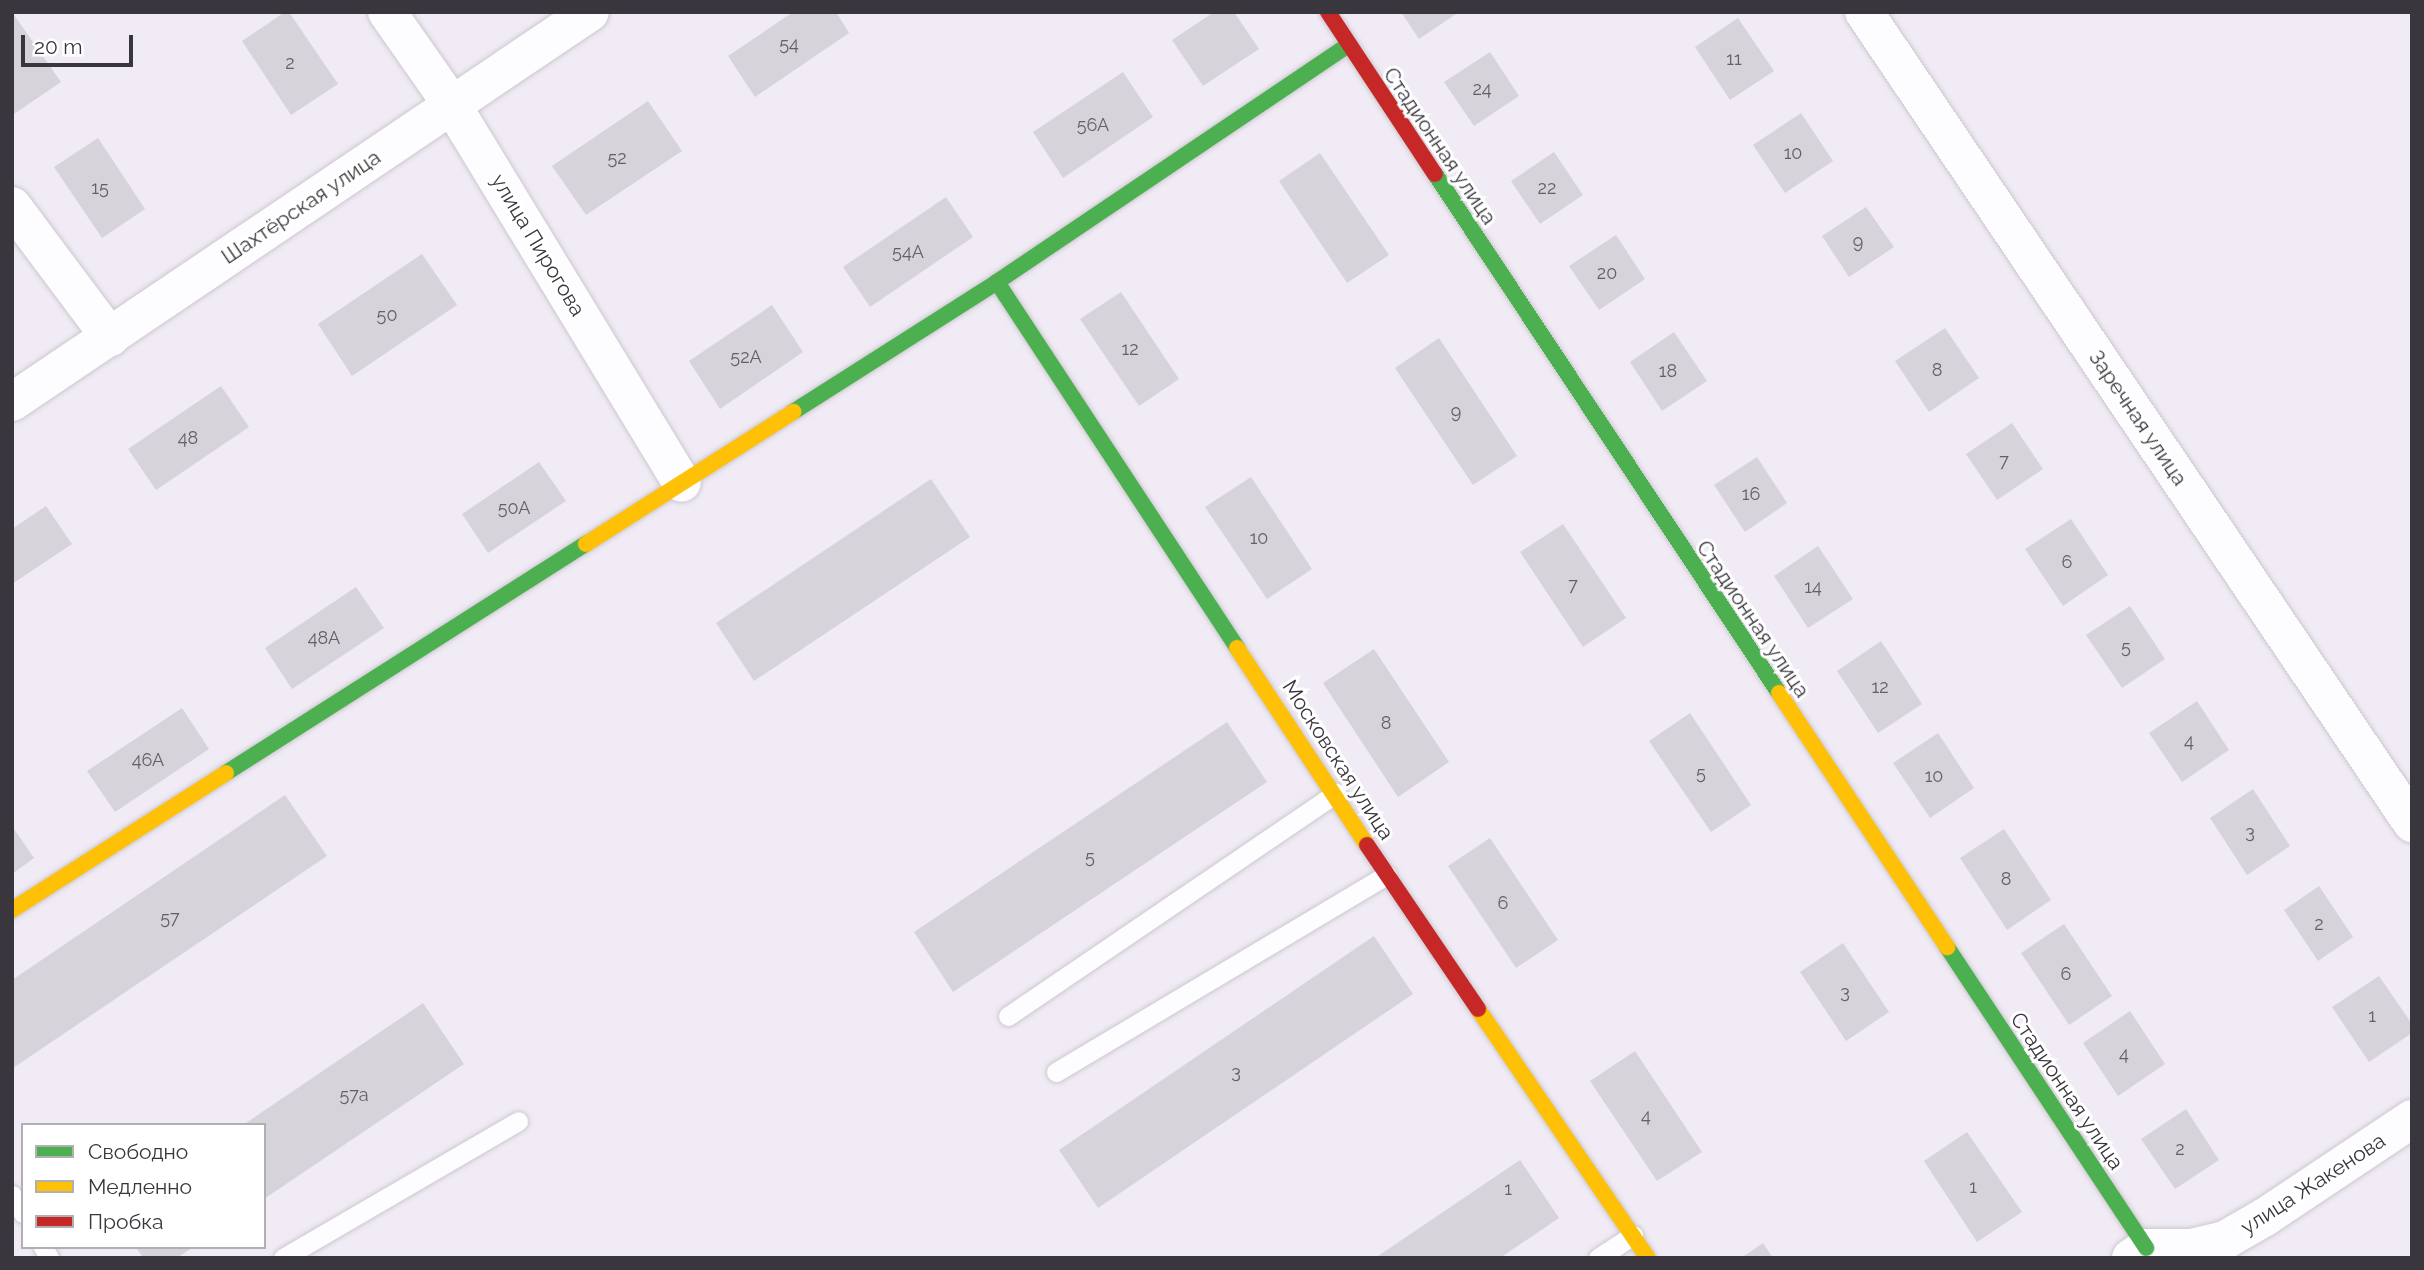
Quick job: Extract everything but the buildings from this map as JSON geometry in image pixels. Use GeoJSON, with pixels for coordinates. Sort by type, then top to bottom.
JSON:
{"type":"FeatureCollection","features":[{"type":"Feature","properties":{"kind":"street","name":"улица Пирогова"},"geometry":{"type":"LineString","coordinates":[[387,12],[452,105],[682,482]]}},
{"type":"Feature","properties":{"kind":"street","name":"Шахтёрская улица"},"geometry":{"type":"LineString","coordinates":[[12,402],[590,12]]}},
{"type":"Feature","properties":{"kind":"street","name":"Стадионная улица"},"geometry":{"type":"LineString","coordinates":[[1328,12],[2138,1253]]}},
{"type":"Feature","properties":{"kind":"street","name":"Заречная улица"},"geometry":{"type":"LineString","coordinates":[[1864,12],[2412,823]]}},
{"type":"Feature","properties":{"kind":"street"},"geometry":{"type":"LineString","coordinates":[[12,910],[997,282],[1348,46]]}},
{"type":"Feature","properties":{"kind":"street"},"geometry":{"type":"LineString","coordinates":[[12,206],[110,337]]}},
{"type":"Feature","properties":{"kind":"street","name":"Московская улица"},"geometry":{"type":"LineString","coordinates":[[997,282],[1387,874],[1648,1258]]}},
{"type":"Feature","properties":{"kind":"street","name":"улица Жакенова"},"geometry":{"type":"LineString","coordinates":[[2138,1253],[2191,1248],[2225,1240],[2265,1217],[2412,1119]]}},
{"type":"Feature","properties":{"kind":"lane"},"geometry":{"type":"LineString","coordinates":[[1008,1016],[1336,793]]}},
{"type":"Feature","properties":{"kind":"lane"},"geometry":{"type":"LineString","coordinates":[[1056,1072],[1387,874]]}},
{"type":"Feature","properties":{"kind":"lane"},"geometry":{"type":"LineString","coordinates":[[283,1258],[518,1121]]}},
{"type":"Feature","properties":{"kind":"lane"},"geometry":{"type":"LineString","coordinates":[[1598,1258],[1633,1235]]}},
{"type":"Feature","properties":{"kind":"traffic: fast"},"geometry":{"type":"LineString","coordinates":[[793,412],[997,282],[1348,45]]}},
{"type":"Feature","properties":{"kind":"traffic: fast"},"geometry":{"type":"LineString","coordinates":[[1435,174],[1779,693]]}},
{"type":"Feature","properties":{"kind":"traffic: fast"},"geometry":{"type":"LineString","coordinates":[[997,282],[1237,648]]}},
{"type":"Feature","properties":{"kind":"traffic: fast"},"geometry":{"type":"LineString","coordinates":[[226,773],[586,544]]}},
{"type":"Feature","properties":{"kind":"traffic: fast"},"geometry":{"type":"LineString","coordinates":[[1947,947],[2146,1248]]}},
{"type":"Feature","properties":{"kind":"traffic: slow"},"geometry":{"type":"LineString","coordinates":[[586,544],[793,412]]}},
{"type":"Feature","properties":{"kind":"traffic: slow"},"geometry":{"type":"LineString","coordinates":[[1237,648],[1367,845]]}},
{"type":"Feature","properties":{"kind":"traffic: slow"},"geometry":{"type":"LineString","coordinates":[[1779,693],[1947,947]]}},
{"type":"Feature","properties":{"kind":"traffic: slow"},"geometry":{"type":"LineString","coordinates":[[12,910],[226,773]]}},
{"type":"Feature","properties":{"kind":"traffic: slow"},"geometry":{"type":"LineString","coordinates":[[1478,1009],[1648,1258]]}},
{"type":"Feature","properties":{"kind":"traffic: jam"},"geometry":{"type":"LineString","coordinates":[[1328,12],[1435,174]]}},
{"type":"Feature","properties":{"kind":"traffic: jam"},"geometry":{"type":"LineString","coordinates":[[1367,845],[1478,1009]]}}]}
